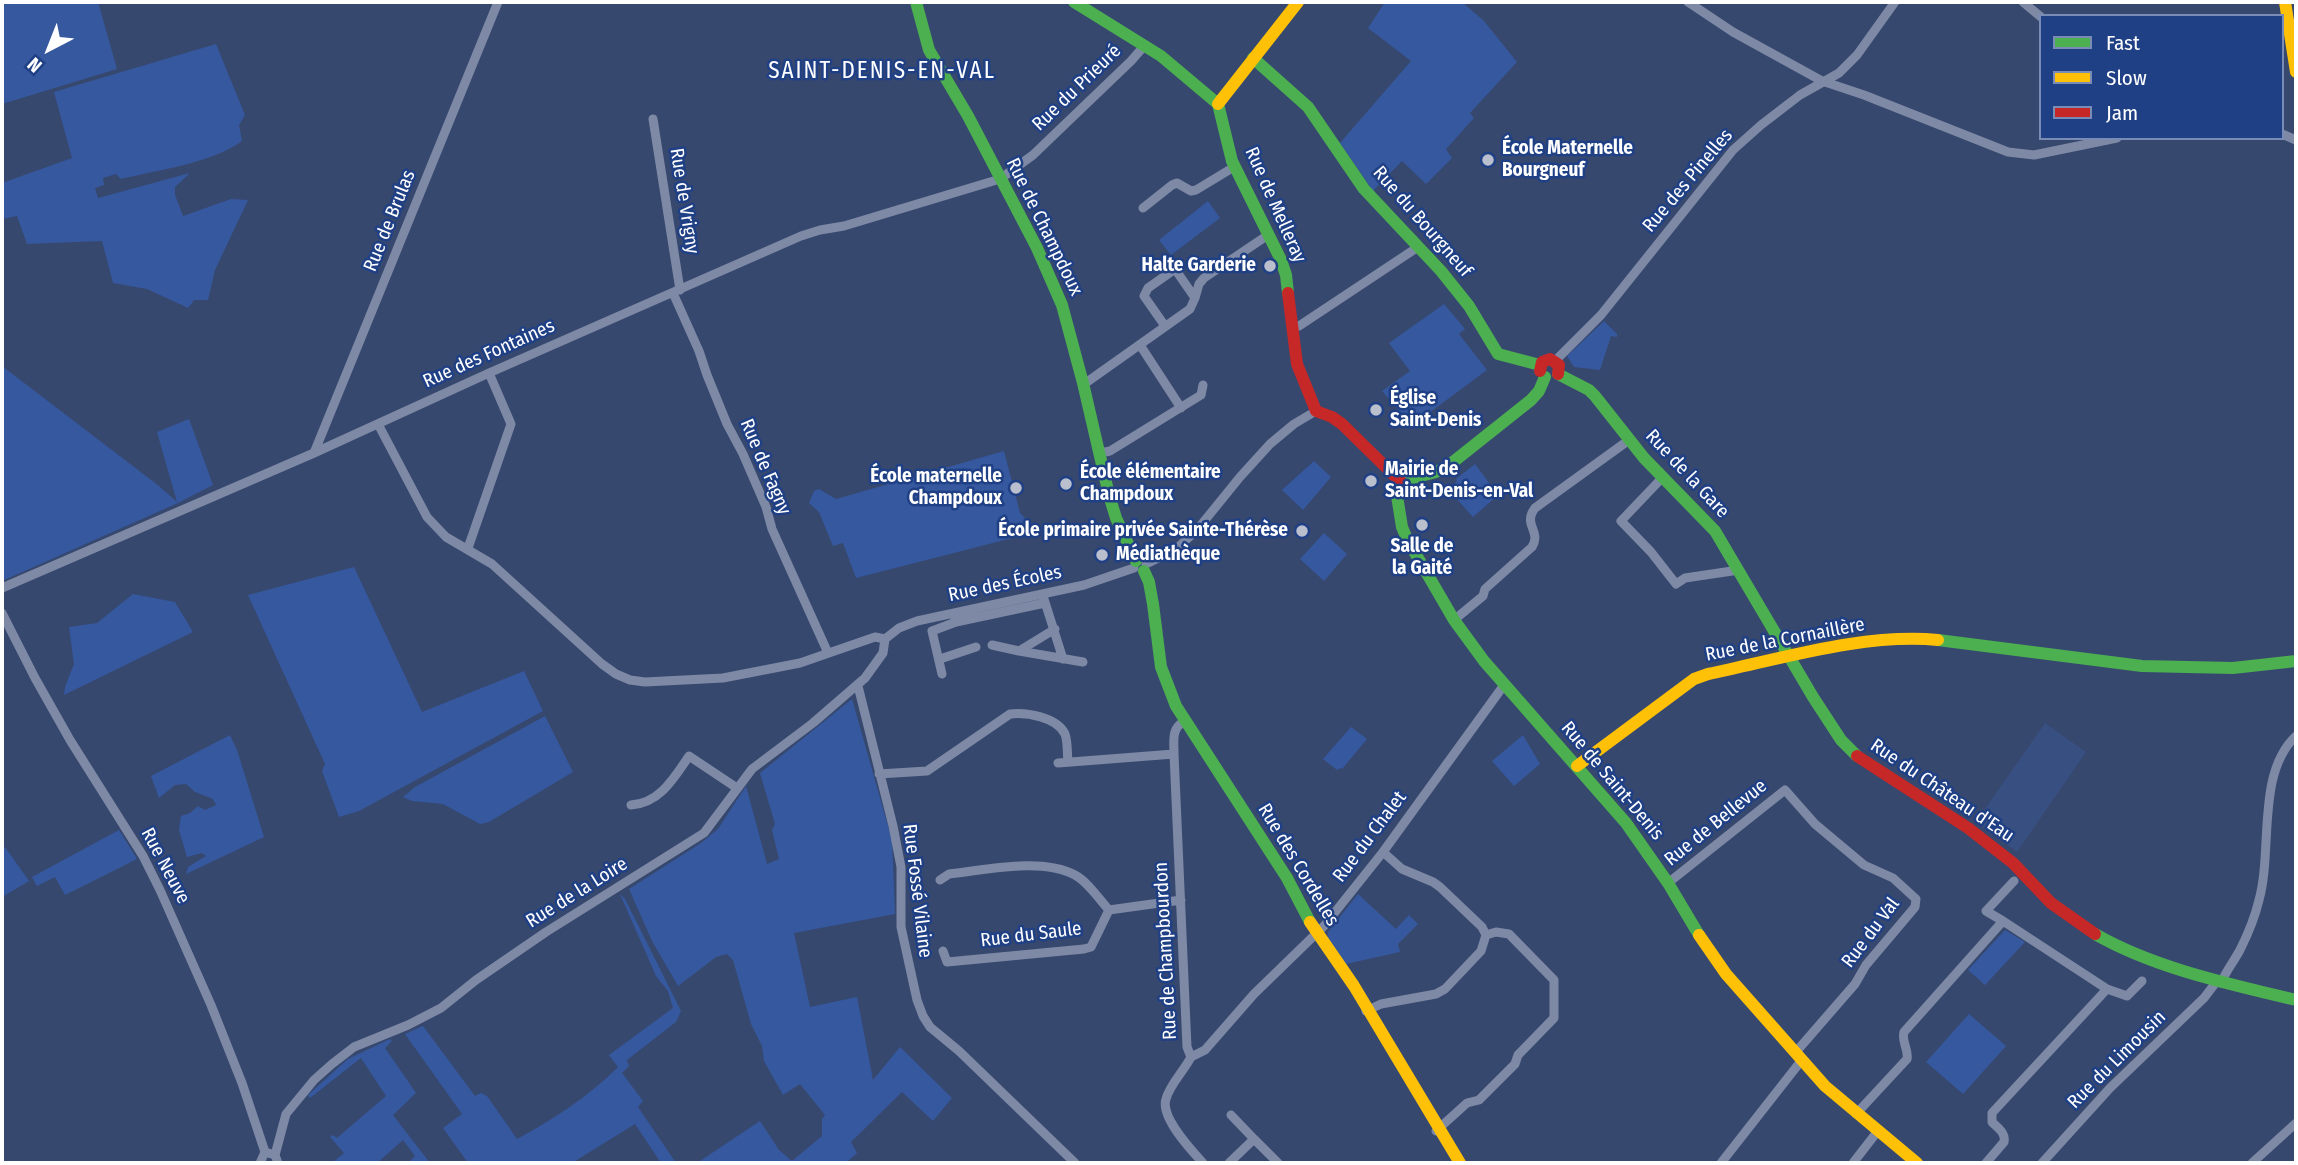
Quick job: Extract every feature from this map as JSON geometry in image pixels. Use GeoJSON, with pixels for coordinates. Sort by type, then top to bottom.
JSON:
{"type":"FeatureCollection","features":[{"type":"Feature","properties":{"kind":"street","name":"Rue de Brulas"},"geometry":{"type":"LineString","coordinates":[[314,453],[498,2]]}},
{"type":"Feature","properties":{"kind":"street","name":"Rue de Champdoux"},"geometry":{"type":"LineString","coordinates":[[916,2],[929,50],[968,116],[1055,287],[1066,317],[1115,514],[1140,566]]}},
{"type":"Feature","properties":{"kind":"street"},"geometry":{"type":"LineString","coordinates":[[1074,2],[1145,45],[1218,104],[1298,2]]}},
{"type":"Feature","properties":{"kind":"street"},"geometry":{"type":"LineString","coordinates":[[1688,2],[1733,32],[1822,81],[1864,95],[1994,148],[2022,155],[2108,140]]}},
{"type":"Feature","properties":{"kind":"street","name":"Rue des Pinelles"},"geometry":{"type":"LineString","coordinates":[[1557,367],[1733,150],[1761,125],[1822,81],[1839,73],[1857,55],[1895,2]]}},
{"type":"Feature","properties":{"kind":"street"},"geometry":{"type":"LineString","coordinates":[[2023,2],[2039,15]]}},
{"type":"Feature","properties":{"kind":"street"},"geometry":{"type":"LineString","coordinates":[[2285,2],[2296,72]]}},
{"type":"Feature","properties":{"kind":"street","name":"Rue du Prieuré"},"geometry":{"type":"LineString","coordinates":[[999,179],[1032,155],[1145,45]]}},
{"type":"Feature","properties":{"kind":"street","name":"Rue du Bourgneuf"},"geometry":{"type":"LineString","coordinates":[[1254,58],[1308,107],[1364,189],[1441,271],[1469,306],[1498,354],[1543,371]]}},
{"type":"Feature","properties":{"kind":"street","name":"Rue de Melleray"},"geometry":{"type":"LineString","coordinates":[[1218,104],[1225,141],[1234,167],[1286,275],[1297,364],[1316,411]]}},
{"type":"Feature","properties":{"kind":"street","name":"Rue de Vrigny"},"geometry":{"type":"LineString","coordinates":[[653,119],[677,291]]}},
{"type":"Feature","properties":{"kind":"street"},"geometry":{"type":"LineString","coordinates":[[1143,208],[1172,185],[1177,183],[1191,191],[1196,190],[1234,167]]}},
{"type":"Feature","properties":{"kind":"street","name":"Rue des Fontaines"},"geometry":{"type":"LineString","coordinates":[[2,588],[814,231],[844,226],[999,179]]}},
{"type":"Feature","properties":{"kind":"street"},"geometry":{"type":"LineString","coordinates":[[1083,383],[1190,309],[1204,278],[1269,235]]}},
{"type":"Feature","properties":{"kind":"street"},"geometry":{"type":"LineString","coordinates":[[1292,327],[1299,326],[1418,247]]}},
{"type":"Feature","properties":{"kind":"street"},"geometry":{"type":"LineString","coordinates":[[1165,326],[1144,296],[1148,288],[1175,269],[1195,298]]}},
{"type":"Feature","properties":{"kind":"street","name":"Rue de Fagny"},"geometry":{"type":"LineString","coordinates":[[677,291],[706,375],[743,454],[766,507],[772,529],[828,653]]}},
{"type":"Feature","properties":{"kind":"street"},"geometry":{"type":"LineString","coordinates":[[1140,345],[1181,408]]}},
{"type":"Feature","properties":{"kind":"street"},"geometry":{"type":"LineString","coordinates":[[1316,411],[1332,417],[1342,425],[1403,484],[1415,476],[1436,472],[1448,466],[1523,407],[1539,391],[1543,371],[1547,359],[1557,367],[1551,379],[1543,371]]}},
{"type":"Feature","properties":{"kind":"street","name":"Rue de la Gare"},"geometry":{"type":"LineString","coordinates":[[1557,367],[1589,390],[1662,478],[1715,531],[1788,656]]}},
{"type":"Feature","properties":{"kind":"street"},"geometry":{"type":"LineString","coordinates":[[468,548],[511,424],[489,373]]}},
{"type":"Feature","properties":{"kind":"street"},"geometry":{"type":"LineString","coordinates":[[1100,453],[1110,451],[1201,396],[1203,385]]}},
{"type":"Feature","properties":{"kind":"street","name":"Rue des Écoles"},"geometry":{"type":"LineString","coordinates":[[886,639],[899,628],[917,621],[955,618],[1044,598],[1140,566],[1175,550],[1196,530],[1270,444],[1294,424],[1316,411]]}},
{"type":"Feature","properties":{"kind":"street"},"geometry":{"type":"LineString","coordinates":[[378,424],[427,517],[446,537],[492,564],[602,664],[630,680],[677,682],[723,678],[800,663],[875,638],[886,639]]}},
{"type":"Feature","properties":{"kind":"street"},"geometry":{"type":"LineString","coordinates":[[1454,620],[1532,547],[1536,541],[1530,519],[1535,508],[1629,439]]}},
{"type":"Feature","properties":{"kind":"street"},"geometry":{"type":"LineString","coordinates":[[1662,478],[1621,521],[1651,552],[1676,584],[1685,578],[1739,570]]}},
{"type":"Feature","properties":{"kind":"street","name":"Rue de Saint-Denis"},"geometry":{"type":"LineString","coordinates":[[1403,484],[1397,496],[1402,527],[1421,565],[1471,645],[1632,831],[1668,883],[1713,957],[1798,1057],[1856,1114],[1917,1163]]}},
{"type":"Feature","properties":{"kind":"street","name":"Rue des Cordelles"},"geometry":{"type":"LineString","coordinates":[[1140,566],[1149,582],[1161,667],[1169,691],[1185,721],[1287,878],[1316,933],[1354,986],[1436,1130],[1460,1163]]}},
{"type":"Feature","properties":{"kind":"street"},"geometry":{"type":"LineString","coordinates":[[1044,598],[1063,659]]}},
{"type":"Feature","properties":{"kind":"street","name":"Rue Neuve"},"geometry":{"type":"LineString","coordinates":[[2,612],[70,740],[143,856],[160,890],[211,1005],[273,1157]]}},
{"type":"Feature","properties":{"kind":"street"},"geometry":{"type":"LineString","coordinates":[[942,674],[933,631],[955,618]]}},
{"type":"Feature","properties":{"kind":"street"},"geometry":{"type":"LineString","coordinates":[[1019,651],[1055,629]]}},
{"type":"Feature","properties":{"kind":"street","name":"Rue de la Cornaillère"},"geometry":{"type":"LineString","coordinates":[[1577,766],[1693,679],[1855,643],[1919,638],[2142,666],[2237,667],[2296,661]]}},
{"type":"Feature","properties":{"kind":"street","name":"Rue de la Loire"},"geometry":{"type":"LineString","coordinates":[[260,1163],[273,1157],[286,1114],[314,1080],[354,1047],[441,1008],[476,980],[546,932],[690,843],[712,824],[752,769],[858,685],[880,658],[886,639]]}},
{"type":"Feature","properties":{"kind":"street"},"geometry":{"type":"LineString","coordinates":[[992,645],[1083,662]]}},
{"type":"Feature","properties":{"kind":"street"},"geometry":{"type":"LineString","coordinates":[[940,659],[976,647]]}},
{"type":"Feature","properties":{"kind":"street","name":"Rue du Château d'Eau"},"geometry":{"type":"LineString","coordinates":[[1788,656],[1841,740],[1857,756],[1968,828],[2013,863],[2051,903],[2081,926],[2119,948],[2219,982],[2296,1000]]}},
{"type":"Feature","properties":{"kind":"street","name":"Rue de la Cornaillère"},"geometry":{"type":"LineString","coordinates":[[2237,667],[2254,670],[2296,667]]}},
{"type":"Feature","properties":{"kind":"street","name":"Rue Fossé Vilaine"},"geometry":{"type":"LineString","coordinates":[[858,685],[893,825],[901,867],[901,927],[923,1016],[930,1027],[959,1051],[1075,1163]]}},
{"type":"Feature","properties":{"kind":"street","name":"Rue du Chalet"},"geometry":{"type":"LineString","coordinates":[[1191,1057],[1205,1050],[1254,994],[1324,926],[1383,852],[1504,685]]}},
{"type":"Feature","properties":{"kind":"street"},"geometry":{"type":"LineString","coordinates":[[879,774],[927,771],[1010,714],[1016,713],[1048,719],[1065,734],[1063,763],[1174,754]]}},
{"type":"Feature","properties":{"kind":"street","name":"Rue de Champbourdon"},"geometry":{"type":"LineString","coordinates":[[1185,721],[1178,724],[1174,732],[1174,754],[1187,1047],[1191,1057],[1171,1088],[1165,1100],[1165,1108],[1167,1118],[1203,1163]]}},
{"type":"Feature","properties":{"kind":"street","name":"Rue du Limousin"},"geometry":{"type":"LineString","coordinates":[[2042,1163],[2110,1088],[2219,982],[2247,934],[2259,901],[2276,767],[2279,757],[2296,736]]}},
{"type":"Feature","properties":{"kind":"street"},"geometry":{"type":"LineString","coordinates":[[631,806],[642,805],[667,788],[689,756],[737,788]]}},
{"type":"Feature","properties":{"kind":"street","name":"Rue de Bellevue"},"geometry":{"type":"LineString","coordinates":[[1668,883],[1785,790]]}},
{"type":"Feature","properties":{"kind":"street","name":"Rue du Val"},"geometry":{"type":"LineString","coordinates":[[1785,790],[1815,824],[1864,865],[1893,878],[1916,899],[1915,907],[1866,965],[1855,984],[1798,1057]]}},
{"type":"Feature","properties":{"kind":"street"},"geometry":{"type":"LineString","coordinates":[[1366,1011],[1381,1004],[1436,994],[1445,989],[1481,951],[1486,935],[1482,927],[1440,887],[1402,869],[1383,852]]}},
{"type":"Feature","properties":{"kind":"street","name":"Rue du Saule"},"geometry":{"type":"LineString","coordinates":[[940,880],[949,874],[1028,866],[1055,867],[1076,875],[1109,910],[1095,941],[1091,947],[1084,949],[947,962],[943,951]]}},
{"type":"Feature","properties":{"kind":"street"},"geometry":{"type":"LineString","coordinates":[[2014,881],[1986,911],[2107,989],[2127,996],[2142,981]]}},
{"type":"Feature","properties":{"kind":"street"},"geometry":{"type":"LineString","coordinates":[[1109,910],[1181,900]]}},
{"type":"Feature","properties":{"kind":"street"},"geometry":{"type":"LineString","coordinates":[[1856,1114],[1908,1059],[1902,1039],[1904,1032],[2003,921]]}},
{"type":"Feature","properties":{"kind":"street"},"geometry":{"type":"LineString","coordinates":[[1436,1130],[1467,1103],[1479,1100],[1515,1064],[1518,1055],[1554,1017],[1554,980],[1509,934],[1496,932],[1486,935]]}},
{"type":"Feature","properties":{"kind":"street"},"geometry":{"type":"LineString","coordinates":[[1986,1163],[2005,1138],[2004,1133],[1992,1122],[1992,1113],[2107,989]]}},
{"type":"Feature","properties":{"kind":"street"},"geometry":{"type":"LineString","coordinates":[[1721,1163],[1798,1057]]}},
{"type":"Feature","properties":{"kind":"street"},"geometry":{"type":"LineString","coordinates":[[1231,1115],[1278,1163]]}},
{"type":"Feature","properties":{"kind":"street"},"geometry":{"type":"LineString","coordinates":[[2252,1163],[2296,1123]]}},
{"type":"Feature","properties":{"kind":"street"},"geometry":{"type":"LineString","coordinates":[[1853,1163],[1877,1132]]}},
{"type":"Feature","properties":{"kind":"street"},"geometry":{"type":"LineString","coordinates":[[1229,1163],[1254,1139]]}},
{"type":"Feature","properties":{"kind":"shaded area"},"geometry":{"type":"Polygon","coordinates":[[[2,2],[98,2],[117,69],[2,104],[2,2]]]}},
{"type":"Feature","properties":{"kind":"shaded area"},"geometry":{"type":"Polygon","coordinates":[[[1385,2],[1462,2],[1484,21],[1517,62],[1470,113],[1474,118],[1446,149],[1452,158],[1426,184],[1402,161],[1373,191],[1340,143],[1411,61],[1368,28],[1385,2]]]}},
{"type":"Feature","properties":{"kind":"shaded area"},"geometry":{"type":"Polygon","coordinates":[[[216,44],[245,115],[239,125],[242,141],[216,155],[184,165],[121,179],[116,174],[103,178],[104,185],[95,188],[98,198],[190,173],[175,187],[175,195],[183,216],[231,199],[248,200],[215,270],[208,300],[194,300],[188,308],[147,289],[113,283],[102,241],[27,244],[17,216],[2,219],[2,183],[72,158],[54,92],[216,44]]]}},
{"type":"Feature","properties":{"kind":"shaded area"},"geometry":{"type":"Polygon","coordinates":[[[1208,201],[1220,218],[1171,255],[1159,240],[1208,201]]]}},
{"type":"Feature","properties":{"kind":"shaded area"},"geometry":{"type":"Polygon","coordinates":[[[1444,304],[1465,329],[1459,334],[1487,370],[1410,427],[1382,391],[1410,371],[1389,343],[1444,304]]]}},
{"type":"Feature","properties":{"kind":"shaded area"},"geometry":{"type":"Polygon","coordinates":[[[1604,321],[1617,337],[1611,336],[1600,370],[1574,367],[1567,356],[1604,321]]]}},
{"type":"Feature","properties":{"kind":"shaded area"},"geometry":{"type":"Polygon","coordinates":[[[2,366],[177,502],[157,432],[189,419],[213,485],[178,503],[2,581],[2,366]]]}},
{"type":"Feature","properties":{"kind":"shaded area"},"geometry":{"type":"Polygon","coordinates":[[[1004,451],[1020,513],[1028,521],[1032,533],[856,578],[843,543],[833,546],[819,512],[809,503],[814,491],[819,489],[836,499],[1004,451]]]}},
{"type":"Feature","properties":{"kind":"shaded area"},"geometry":{"type":"Polygon","coordinates":[[[1314,461],[1331,477],[1303,510],[1282,490],[1314,461]]]}},
{"type":"Feature","properties":{"kind":"shaded area"},"geometry":{"type":"Polygon","coordinates":[[[1475,464],[1498,495],[1473,517],[1455,497],[1457,494],[1451,487],[1456,479],[1475,464]]]}},
{"type":"Feature","properties":{"kind":"shaded area"},"geometry":{"type":"Polygon","coordinates":[[[1324,533],[1347,554],[1324,581],[1300,559],[1324,533]]]}},
{"type":"Feature","properties":{"kind":"shaded area"},"geometry":{"type":"Polygon","coordinates":[[[354,567],[422,712],[524,671],[543,711],[359,811],[339,817],[322,771],[325,764],[248,595],[354,567]]]}},
{"type":"Feature","properties":{"kind":"shaded area"},"geometry":{"type":"Polygon","coordinates":[[[133,594],[175,602],[193,632],[64,695],[74,664],[69,627],[97,623],[133,594]]]}},
{"type":"Feature","properties":{"kind":"shaded area"},"geometry":{"type":"Polygon","coordinates":[[[852,699],[892,840],[895,914],[794,933],[810,1007],[857,997],[873,1080],[900,1047],[952,1098],[933,1121],[902,1092],[851,1142],[857,1153],[846,1163],[697,1163],[760,1121],[779,1150],[792,1161],[822,1136],[822,1119],[825,1115],[800,1084],[783,1095],[764,1061],[762,1046],[751,1024],[733,960],[727,954],[716,957],[678,986],[652,941],[629,889],[701,843],[718,829],[746,786],[767,864],[779,859],[772,830],[775,824],[760,773],[852,699]]]}},
{"type":"Feature","properties":{"kind":"shaded area"},"geometry":{"type":"Polygon","coordinates":[[[545,716],[573,772],[489,822],[480,824],[443,804],[412,801],[403,797],[415,787],[545,716]]]}},
{"type":"Feature","properties":{"kind":"shaded area"},"geometry":{"type":"Polygon","coordinates":[[[2045,723],[2086,752],[2017,852],[1976,822],[2045,723]]]}},
{"type":"Feature","properties":{"kind":"shaded area"},"geometry":{"type":"Polygon","coordinates":[[[1351,727],[1367,739],[1342,769],[1337,770],[1323,759],[1351,727]]]}},
{"type":"Feature","properties":{"kind":"shaded area"},"geometry":{"type":"Polygon","coordinates":[[[230,735],[264,837],[186,874],[188,867],[206,856],[202,853],[187,857],[179,830],[181,816],[198,806],[205,810],[216,805],[213,799],[195,792],[186,784],[175,785],[159,798],[151,776],[230,735]]]}},
{"type":"Feature","properties":{"kind":"shaded area"},"geometry":{"type":"Polygon","coordinates":[[[1523,735],[1540,764],[1514,786],[1492,761],[1523,735]]]}},
{"type":"Feature","properties":{"kind":"shaded area"},"geometry":{"type":"Polygon","coordinates":[[[119,830],[137,859],[65,895],[55,877],[37,886],[32,877],[119,830]]]}},
{"type":"Feature","properties":{"kind":"shaded area"},"geometry":{"type":"Polygon","coordinates":[[[5,847],[29,881],[2,897],[2,849],[5,847]]]}},
{"type":"Feature","properties":{"kind":"shaded area"},"geometry":{"type":"Polygon","coordinates":[[[620,894],[625,899],[681,1011],[676,1022],[627,1060],[629,1066],[622,1073],[643,1101],[638,1107],[676,1163],[661,1163],[635,1124],[572,1163],[468,1163],[443,1128],[462,1114],[405,1034],[423,1026],[475,1096],[481,1093],[487,1096],[517,1139],[557,1115],[583,1098],[618,1067],[609,1055],[673,1008],[668,991],[656,976],[620,894]]]}},
{"type":"Feature","properties":{"kind":"shaded area"},"geometry":{"type":"Polygon","coordinates":[[[1358,894],[1396,929],[1409,915],[1418,924],[1398,944],[1400,952],[1346,964],[1327,939],[1328,932],[1358,894]]]}},
{"type":"Feature","properties":{"kind":"shaded area"},"geometry":{"type":"Polygon","coordinates":[[[2005,930],[2025,942],[1985,985],[1968,970],[2005,930]]]}},
{"type":"Feature","properties":{"kind":"shaded area"},"geometry":{"type":"Polygon","coordinates":[[[1969,1014],[2006,1046],[1963,1094],[1926,1062],[1969,1014]]]}},
{"type":"Feature","properties":{"kind":"shaded area"},"geometry":{"type":"Polygon","coordinates":[[[390,1039],[392,1041],[385,1048],[416,1093],[393,1115],[430,1163],[408,1163],[415,1156],[403,1140],[377,1163],[332,1163],[344,1153],[330,1137],[333,1135],[337,1138],[386,1096],[361,1058],[310,1098],[308,1095],[348,1059],[390,1039]]]}},
{"type":"Feature","properties":{"kind":"traffic: fast"},"geometry":{"type":"LineString","coordinates":[[916,2],[929,50],[968,116],[1037,248],[1062,305],[1109,495],[1116,518],[1136,561]]}},
{"type":"Feature","properties":{"kind":"traffic: fast"},"geometry":{"type":"LineString","coordinates":[[1074,2],[1161,56],[1218,104],[1232,161],[1281,260],[1288,293]]}},
{"type":"Feature","properties":{"kind":"traffic: fast"},"geometry":{"type":"LineString","coordinates":[[1253,58],[1308,107],[1364,189],[1441,271],[1469,306],[1498,354],[1540,365]]}},
{"type":"Feature","properties":{"kind":"traffic: fast"},"geometry":{"type":"LineString","coordinates":[[1558,374],[1589,390],[1644,458],[1715,531],[1813,697],[1841,740],[1857,756]]}},
{"type":"Feature","properties":{"kind":"traffic: fast"},"geometry":{"type":"LineString","coordinates":[[1545,377],[1539,391],[1531,400],[1448,466],[1409,479],[1397,496],[1402,527],[1454,620],[1484,661],[1626,823],[1668,883],[1699,935]]}},
{"type":"Feature","properties":{"kind":"traffic: fast"},"geometry":{"type":"LineString","coordinates":[[1144,571],[1153,604],[1161,667],[1176,706],[1287,878],[1310,922]]}},
{"type":"Feature","properties":{"kind":"traffic: fast"},"geometry":{"type":"LineString","coordinates":[[1938,640],[2142,666],[2233,668],[2296,661]]}},
{"type":"Feature","properties":{"kind":"traffic: fast"},"geometry":{"type":"LineString","coordinates":[[2095,934],[2167,966],[2296,1000]]}},
{"type":"Feature","properties":{"kind":"traffic: slow"},"geometry":{"type":"LineString","coordinates":[[1218,104],[1298,2]]}},
{"type":"Feature","properties":{"kind":"traffic: slow"},"geometry":{"type":"LineString","coordinates":[[2285,2],[2296,72]]}},
{"type":"Feature","properties":{"kind":"traffic: slow"},"geometry":{"type":"LineString","coordinates":[[1577,766],[1694,679],[1708,674],[1852,644],[1881,640],[1938,640]]}},
{"type":"Feature","properties":{"kind":"traffic: slow"},"geometry":{"type":"LineString","coordinates":[[1310,922],[1354,986],[1460,1163]]}},
{"type":"Feature","properties":{"kind":"traffic: slow"},"geometry":{"type":"LineString","coordinates":[[1699,935],[1726,974],[1825,1086],[1917,1163]]}},
{"type":"Feature","properties":{"kind":"traffic: jam"},"geometry":{"type":"LineString","coordinates":[[1288,293],[1297,364],[1316,411],[1342,424],[1403,484]]}},
{"type":"Feature","properties":{"kind":"traffic: jam"},"geometry":{"type":"LineString","coordinates":[[1540,371],[1542,362],[1550,359],[1559,365],[1558,374]]}},
{"type":"Feature","properties":{"kind":"traffic: jam"},"geometry":{"type":"LineString","coordinates":[[1857,756],[1968,828],[2013,863],[2051,903],[2095,934]]}},
{"type":"Feature","properties":{"kind":"place","name":"École Maternelle Bourgneuf"},"geometry":{"type":"Point","coordinates":[1488,160]}},
{"type":"Feature","properties":{"kind":"place","name":"Halte Garderie"},"geometry":{"type":"Point","coordinates":[1270,266]}},
{"type":"Feature","properties":{"kind":"place","name":"Église Saint-Denis"},"geometry":{"type":"Point","coordinates":[1376,410]}},
{"type":"Feature","properties":{"kind":"place","name":"Mairie de Saint-Denis-en-Val"},"geometry":{"type":"Point","coordinates":[1371,481]}},
{"type":"Feature","properties":{"kind":"place","name":"École élémentaire Champdoux"},"geometry":{"type":"Point","coordinates":[1066,484]}},
{"type":"Feature","properties":{"kind":"place","name":"École maternelle Champdoux"},"geometry":{"type":"Point","coordinates":[1016,488]}},
{"type":"Feature","properties":{"kind":"place","name":"Salle de la Gaité"},"geometry":{"type":"Point","coordinates":[1422,525]}},
{"type":"Feature","properties":{"kind":"place","name":"École primaire privée Sainte-Thérèse"},"geometry":{"type":"Point","coordinates":[1302,531]}},
{"type":"Feature","properties":{"kind":"place","name":"Médiathèque"},"geometry":{"type":"Point","coordinates":[1102,555]}},
{"type":"Feature","properties":{"kind":"district","name":"SAINT-DENIS-EN-VAL"},"geometry":{"type":"Point","coordinates":[882,72]}}]}
